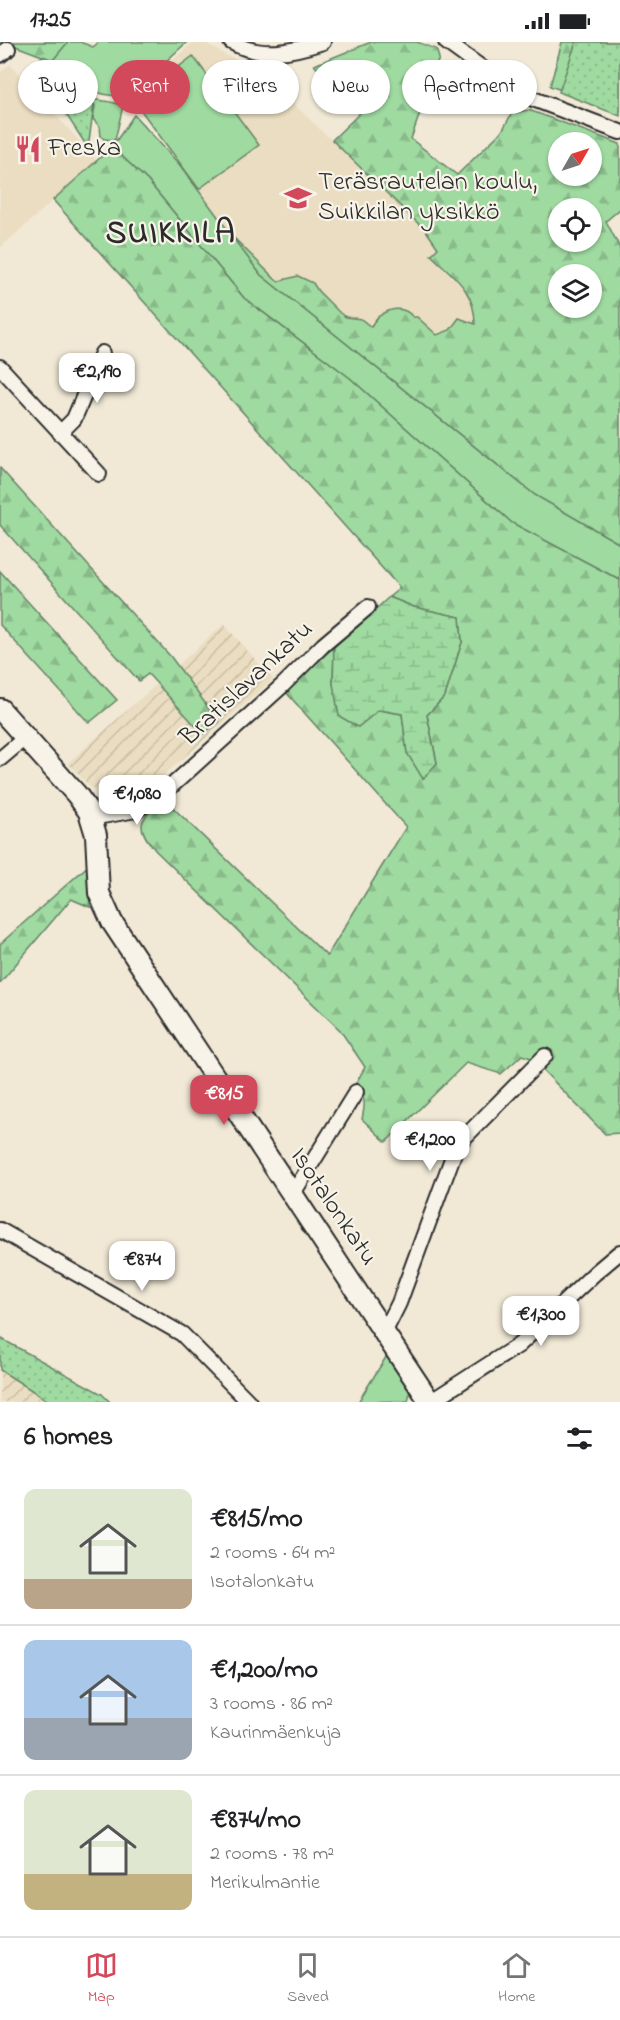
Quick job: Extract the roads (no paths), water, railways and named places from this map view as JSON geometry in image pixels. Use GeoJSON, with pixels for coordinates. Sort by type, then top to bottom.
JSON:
{"type":"FeatureCollection","features":[{"type":"Feature","properties":{"kind":"street"},"geometry":{"type":"LineString","coordinates":[[231,42],[247,50],[275,53],[295,51],[323,42]]}},
{"type":"Feature","properties":{"kind":"street"},"geometry":{"type":"LineString","coordinates":[[446,42],[493,76],[528,97],[620,132]]}},
{"type":"Feature","properties":{"kind":"street"},"geometry":{"type":"LineString","coordinates":[[60,433],[74,419],[102,353]]}},
{"type":"Feature","properties":{"kind":"street"},"geometry":{"type":"LineString","coordinates":[[0,367],[99,474]]}},
{"type":"Feature","properties":{"kind":"street","name":"Bratislavankatu"},"geometry":{"type":"LineString","coordinates":[[91,818],[136,810],[166,791],[283,685],[323,645],[368,608]]}},
{"type":"Feature","properties":{"kind":"street"},"geometry":{"type":"LineString","coordinates":[[0,709],[77,795],[91,818]]}},
{"type":"Feature","properties":{"kind":"street"},"geometry":{"type":"LineString","coordinates":[[0,759],[26,737]]}},
{"type":"Feature","properties":{"kind":"street","name":"Isotalonkatu"},"geometry":{"type":"LineString","coordinates":[[91,818],[96,835],[99,893],[108,916],[430,1402]]}},
{"type":"Feature","properties":{"kind":"street"},"geometry":{"type":"LineString","coordinates":[[384,1333],[399,1303],[457,1145],[545,1056]]}},
{"type":"Feature","properties":{"kind":"street"},"geometry":{"type":"LineString","coordinates":[[292,1195],[356,1092]]}},
{"type":"Feature","properties":{"kind":"street"},"geometry":{"type":"LineString","coordinates":[[0,1230],[182,1334],[249,1402]]}},
{"type":"Feature","properties":{"kind":"street"},"geometry":{"type":"LineString","coordinates":[[430,1402],[519,1345],[620,1252]]}},
{"type":"Feature","properties":{"kind":"place","name":"Freska"},"geometry":{"type":"Point","coordinates":[28,149]}},
{"type":"Feature","properties":{"kind":"place","name":"Teräsrautelan koulu, Suikkilan yksikkö"},"geometry":{"type":"Point","coordinates":[298,198]}},
{"type":"Feature","properties":{"kind":"district","name":"SUIKKILA"},"geometry":{"type":"Point","coordinates":[171,234]}}]}
